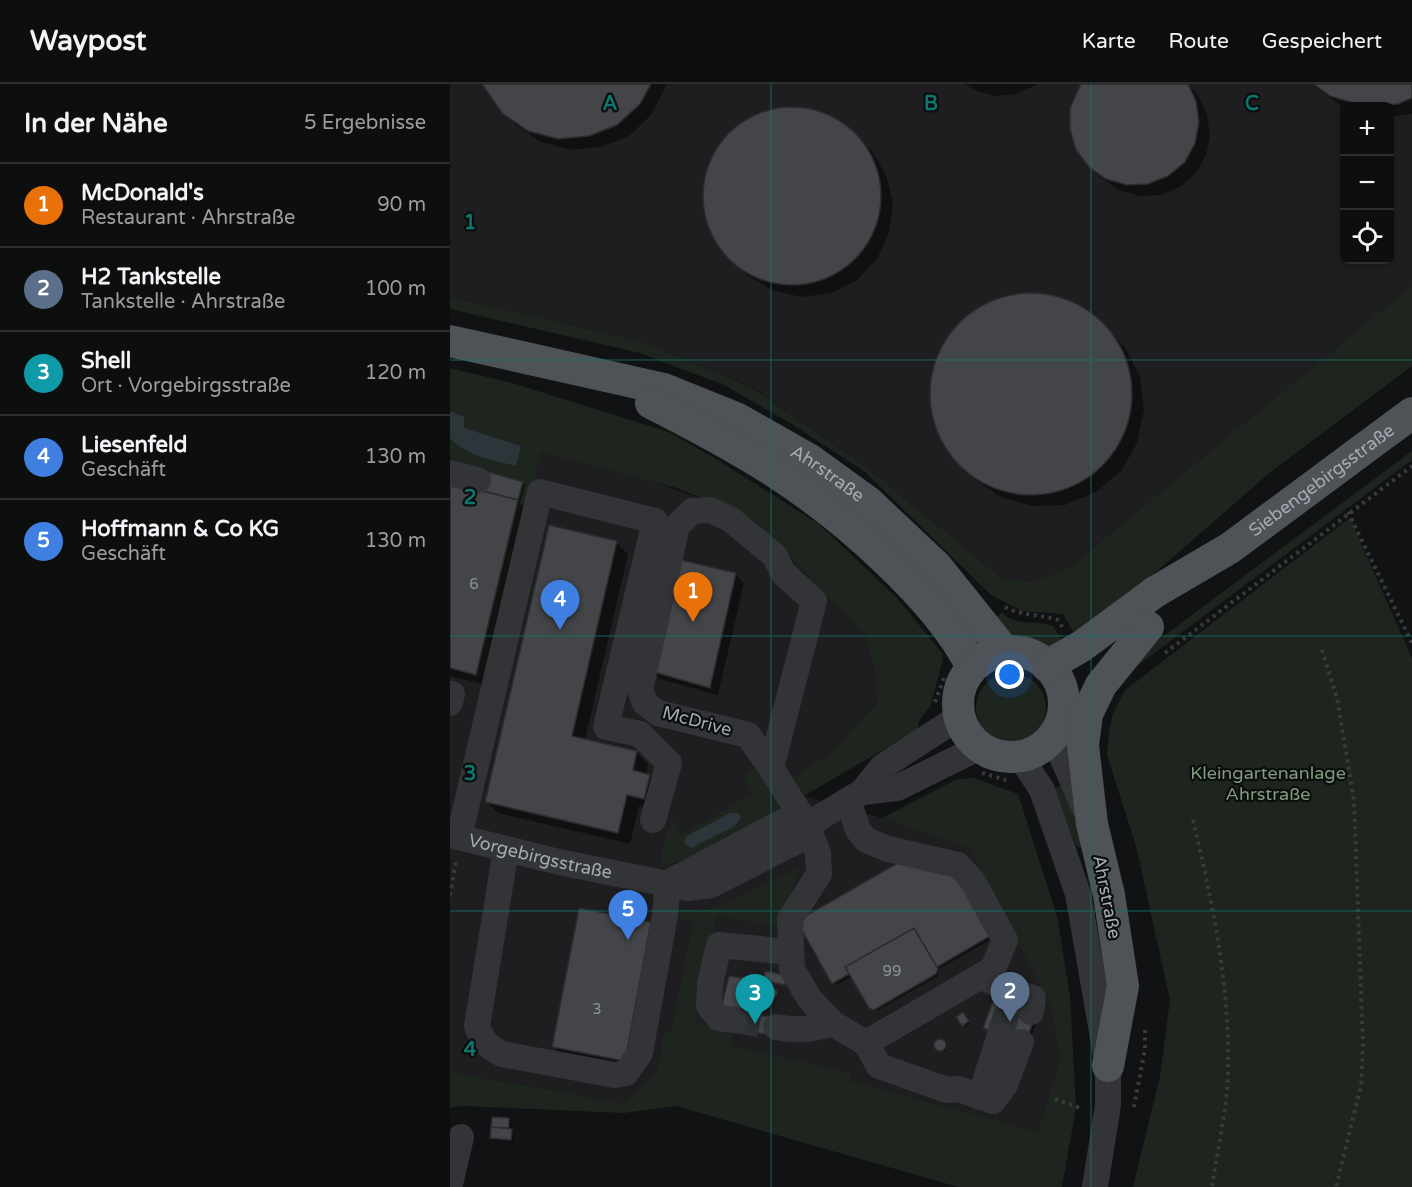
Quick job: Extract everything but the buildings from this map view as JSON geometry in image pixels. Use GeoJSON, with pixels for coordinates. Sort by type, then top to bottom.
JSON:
{"type":"FeatureCollection","features":[{"type":"Feature","properties":{"kind":"main road","name":"Ahrstraße"},"geometry":{"type":"LineString","coordinates":[[450,341],[597,376],[664,389],[736,418],[810,460],[868,502],[937,567],[1005,652]]}},
{"type":"Feature","properties":{"kind":"main road","name":"Ahrstraße"},"geometry":{"type":"LineString","coordinates":[[597,376],[729,443],[792,481],[850,525],[916,589],[958,642],[972,668]]}},
{"type":"Feature","properties":{"kind":"main road","name":"Siebengebirgsstraße"},"geometry":{"type":"LineString","coordinates":[[1047,666],[1082,646],[1155,592],[1230,548],[1412,413]]}},
{"type":"Feature","properties":{"kind":"main road","name":"Siebengebirgsstraße"},"geometry":{"type":"LineString","coordinates":[[1063,695],[1090,669],[1148,627],[1230,548]]}},
{"type":"Feature","properties":{"kind":"main road"},"geometry":{"type":"LineString","coordinates":[[1092,824],[1083,745],[1087,714],[1101,685],[1148,627]]}},
{"type":"Feature","properties":{"kind":"main road"},"geometry":{"type":"LineString","coordinates":[[1005,652],[1025,653],[1047,666],[1057,678],[1063,695],[1060,722],[1053,736],[1017,771],[1007,757],[991,753],[977,760],[960,717],[958,704],[961,685],[972,668],[993,654],[1005,652]]}},
{"type":"Feature","properties":{"kind":"main road","name":"Ahrstraße"},"geometry":{"type":"LineString","coordinates":[[1092,824],[1109,894],[1122,986],[1108,1066]]}},
{"type":"Feature","properties":{"kind":"street"},"geometry":{"type":"LineString","coordinates":[[450,473],[478,480]]}},
{"type":"Feature","properties":{"kind":"street"},"geometry":{"type":"LineString","coordinates":[[455,836],[540,492],[655,520],[606,727],[640,734],[669,763],[653,820]]}},
{"type":"Feature","properties":{"kind":"street","name":"McDrive"},"geometry":{"type":"LineString","coordinates":[[710,510],[730,519],[775,556],[783,573],[814,601],[771,768],[748,735],[658,713],[645,703],[640,690],[641,676],[677,526],[692,511],[710,510]]}},
{"type":"Feature","properties":{"kind":"street"},"geometry":{"type":"LineString","coordinates":[[450,693],[452,694],[450,703]]}},
{"type":"Feature","properties":{"kind":"street","name":"Vorgebirgsstraße"},"geometry":{"type":"LineString","coordinates":[[455,836],[506,850],[687,888],[711,885],[797,841],[807,825],[855,796],[882,767],[960,717]]}},
{"type":"Feature","properties":{"kind":"street","name":"Ahrstraße"},"geometry":{"type":"LineString","coordinates":[[1053,736],[1092,824]]}},
{"type":"Feature","properties":{"kind":"street","name":"Vorgebirgsstraße"},"geometry":{"type":"LineString","coordinates":[[855,796],[897,788],[977,760]]}},
{"type":"Feature","properties":{"kind":"street"},"geometry":{"type":"LineString","coordinates":[[771,768],[807,825],[818,853],[819,874],[790,919],[792,969],[809,998],[832,1023],[866,1043],[879,1066],[947,1090],[959,1089],[993,1101],[1005,1085],[1010,1039]]}},
{"type":"Feature","properties":{"kind":"street","name":"Ahrstraße"},"geometry":{"type":"LineString","coordinates":[[1017,771],[1042,790],[1078,894],[1108,1066],[1108,1105],[1095,1187]]}},
{"type":"Feature","properties":{"kind":"street"},"geometry":{"type":"LineString","coordinates":[[855,796],[858,830],[866,840],[888,849],[958,865],[972,880],[1005,940],[993,969],[866,1043]]}},
{"type":"Feature","properties":{"kind":"street"},"geometry":{"type":"LineString","coordinates":[[506,850],[477,1026],[482,1039],[490,1048],[502,1054],[615,1075],[626,1073],[640,1053],[665,915],[668,883]]}},
{"type":"Feature","properties":{"kind":"street"},"geometry":{"type":"LineString","coordinates":[[734,1020],[719,1018],[709,1006],[710,984],[719,945],[790,952]]}},
{"type":"Feature","properties":{"kind":"street"},"geometry":{"type":"LineString","coordinates":[[981,976],[1018,1003]]}},
{"type":"Feature","properties":{"kind":"street"},"geometry":{"type":"LineString","coordinates":[[776,1027],[794,1031],[813,1030],[832,1023]]}},
{"type":"Feature","properties":{"kind":"street"},"geometry":{"type":"LineString","coordinates":[[450,1184],[461,1137]]}},
{"type":"Feature","properties":{"kind":"path"},"geometry":{"type":"LineString","coordinates":[[1157,659],[1348,512],[1412,466]]}},
{"type":"Feature","properties":{"kind":"path"},"geometry":{"type":"LineString","coordinates":[[1348,512],[1412,644]]}},
{"type":"Feature","properties":{"kind":"path"},"geometry":{"type":"LineString","coordinates":[[999,607],[1020,615],[1043,615],[1058,620],[1068,637]]}},
{"type":"Feature","properties":{"kind":"path"},"geometry":{"type":"LineString","coordinates":[[1322,650],[1337,698],[1353,801],[1363,1045],[1362,1086],[1336,1187]]}},
{"type":"Feature","properties":{"kind":"path"},"geometry":{"type":"LineString","coordinates":[[977,760],[1005,780],[1017,771]]}},
{"type":"Feature","properties":{"kind":"path"},"geometry":{"type":"LineString","coordinates":[[1193,820],[1219,943],[1227,1021],[1228,1075],[1212,1187]]}},
{"type":"Feature","properties":{"kind":"path"},"geometry":{"type":"LineString","coordinates":[[450,895],[455,836]]}},
{"type":"Feature","properties":{"kind":"path"},"geometry":{"type":"LineString","coordinates":[[1055,1099],[1087,1110],[1089,1099]]}},
{"type":"Feature","properties":{"kind":"shaded area"},"geometry":{"type":"Polygon","coordinates":[[[450,84],[1412,84],[1412,285],[1071,566],[1034,582],[1003,579],[868,468],[752,387],[644,342],[450,297],[450,84]]]}},
{"type":"Feature","properties":{"kind":"shaded area"},"geometry":{"type":"Polygon","coordinates":[[[450,408],[718,505],[784,551],[865,636],[874,666],[877,703],[830,753],[793,779],[804,796],[882,818],[970,848],[1052,1006],[1060,1058],[1038,1132],[850,1080],[849,1073],[731,1045],[662,1043],[657,1072],[624,1103],[450,1072],[450,408]]]}},
{"type":"Feature","properties":{"kind":"shaded area"},"geometry":{"type":"Polygon","coordinates":[[[450,411],[464,417],[464,428],[521,446],[516,466],[464,450],[450,438],[450,411]]]}},
{"type":"Feature","properties":{"kind":"shaded area"},"geometry":{"type":"Polygon","coordinates":[[[730,813],[738,813],[741,817],[735,826],[691,848],[684,843],[687,836],[730,813]]]}},
{"type":"Feature","properties":{"kind":"green space"},"geometry":{"type":"Polygon","coordinates":[[[1412,285],[1412,366],[1273,470],[1078,640],[1063,614],[1022,611],[991,595],[865,472],[790,423],[724,385],[640,353],[450,309],[450,297],[644,342],[751,387],[868,468],[1003,579],[1034,582],[1071,566],[1412,285]]]}},
{"type":"Feature","properties":{"kind":"green space"},"geometry":{"type":"Polygon","coordinates":[[[450,368],[512,383],[669,432],[819,524],[897,598],[942,653],[943,660],[930,707],[920,719],[917,730],[804,796],[793,778],[830,753],[877,703],[874,666],[865,636],[784,551],[718,505],[677,488],[541,452],[487,678],[476,675],[523,482],[450,460],[450,368]]]}},
{"type":"Feature","properties":{"kind":"green space"},"geometry":{"type":"Polygon","coordinates":[[[1412,451],[1412,460],[1133,669],[1157,641],[1412,451]]]}},
{"type":"Feature","properties":{"kind":"green space","name":"Kleingartenanlage Ahrstraße"},"geometry":{"type":"Polygon","coordinates":[[[1351,517],[1412,658],[1412,1187],[1133,1187],[1160,1076],[1170,1000],[1136,846],[1107,755],[1113,713],[1125,690],[1351,517]]]}},
{"type":"Feature","properties":{"kind":"green space"},"geometry":{"type":"Polygon","coordinates":[[[1002,612],[1020,622],[1053,626],[1066,646],[1044,650],[1017,642],[993,621],[1002,612]]]}},
{"type":"Feature","properties":{"kind":"green space"},"geometry":{"type":"Polygon","coordinates":[[[1018,673],[1031,679],[1040,688],[1044,694],[1046,708],[1044,722],[1036,733],[1025,741],[1004,743],[986,733],[978,722],[976,701],[986,683],[997,675],[1018,673]]]}},
{"type":"Feature","properties":{"kind":"green space"},"geometry":{"type":"Polygon","coordinates":[[[758,765],[782,806],[694,858],[661,866],[663,845],[672,818],[682,835],[753,793],[743,777],[758,765]]]}},
{"type":"Feature","properties":{"kind":"green space"},"geometry":{"type":"Polygon","coordinates":[[[974,778],[1018,794],[1057,916],[1070,996],[1076,1107],[1062,1187],[958,1187],[676,1106],[624,1113],[462,1106],[450,1108],[450,1072],[624,1103],[657,1072],[664,1032],[671,1032],[693,921],[681,918],[680,909],[703,911],[716,907],[800,868],[779,926],[716,916],[695,1023],[732,1028],[731,1045],[850,1073],[850,1080],[1038,1132],[1060,1058],[1051,1006],[970,849],[882,818],[957,779],[974,778]]]}},
{"type":"Feature","properties":{"kind":"green space"},"geometry":{"type":"Polygon","coordinates":[[[1066,783],[1085,843],[1082,848],[1076,846],[1054,789],[1066,783]]]}},
{"type":"Feature","properties":{"kind":"tunnel"},"geometry":{"type":"LineString","coordinates":[[1000,1035],[1010,1004]]}},
{"type":"Feature","properties":{"kind":"tunnel"},"geometry":{"type":"LineString","coordinates":[[734,1020],[776,1027]]}},
{"type":"Feature","properties":{"kind":"place","name":"McDonald's"},"geometry":{"type":"Point","coordinates":[693,622]}},
{"type":"Feature","properties":{"kind":"place","name":"Liesenfeld"},"geometry":{"type":"Point","coordinates":[560,630]}},
{"type":"Feature","properties":{"kind":"place","name":"Hoffmann & Co KG"},"geometry":{"type":"Point","coordinates":[628,940]}},
{"type":"Feature","properties":{"kind":"place","name":"H2 Tankstelle"},"geometry":{"type":"Point","coordinates":[1010,1022]}},
{"type":"Feature","properties":{"kind":"place","name":"Shell"},"geometry":{"type":"Point","coordinates":[755,1024]}}]}
